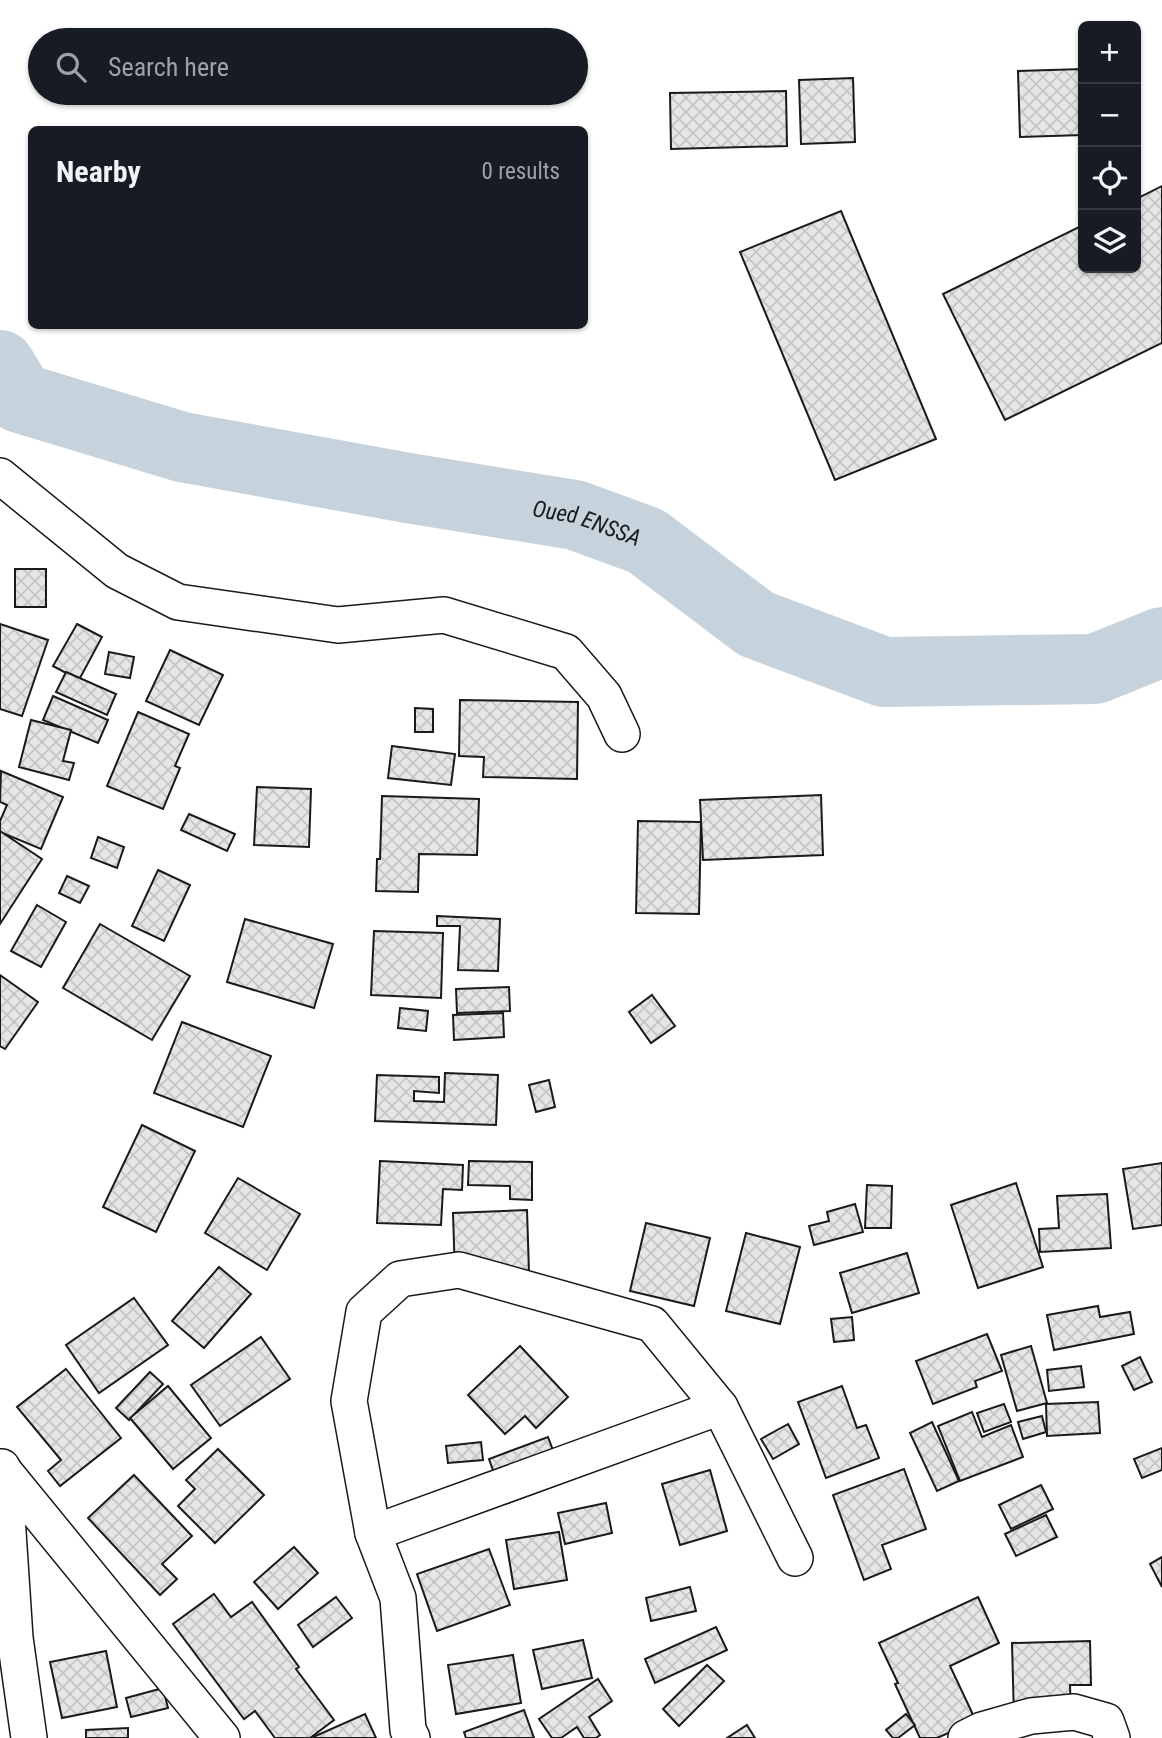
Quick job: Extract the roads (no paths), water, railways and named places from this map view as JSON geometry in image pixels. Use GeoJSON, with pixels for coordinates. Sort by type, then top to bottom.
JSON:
{"type":"FeatureCollection","features":[{"type":"Feature","properties":{"kind":"street"},"geometry":{"type":"LineString","coordinates":[[0,476],[117,571],[178,602],[338,625],[444,614],[566,652],[604,696],[622,734]]}},
{"type":"Feature","properties":{"kind":"street"},"geometry":{"type":"LineString","coordinates":[[412,1738],[408,1730],[398,1598],[373,1533],[349,1401],[364,1312],[400,1279],[459,1270],[652,1325],[720,1407],[795,1558]]}},
{"type":"Feature","properties":{"kind":"street"},"geometry":{"type":"LineString","coordinates":[[373,1533],[720,1407]]}},
{"type":"Feature","properties":{"kind":"street"},"geometry":{"type":"LineString","coordinates":[[2,1465],[15,1638],[29,1738]]}},
{"type":"Feature","properties":{"kind":"street"},"geometry":{"type":"LineString","coordinates":[[2,1465],[222,1738]]}},
{"type":"Feature","properties":{"kind":"street"},"geometry":{"type":"LineString","coordinates":[[966,1738],[982,1730],[1031,1716],[1074,1712],[1106,1721],[1112,1738]]}},
{"type":"Feature","properties":{"kind":"waterway","name":"Oued ENSSA"},"geometry":{"type":"LineString","coordinates":[[0,365],[20,398],[182,447],[575,515],[646,541],[756,624],[884,672],[1095,669],[1162,642]]}}]}
